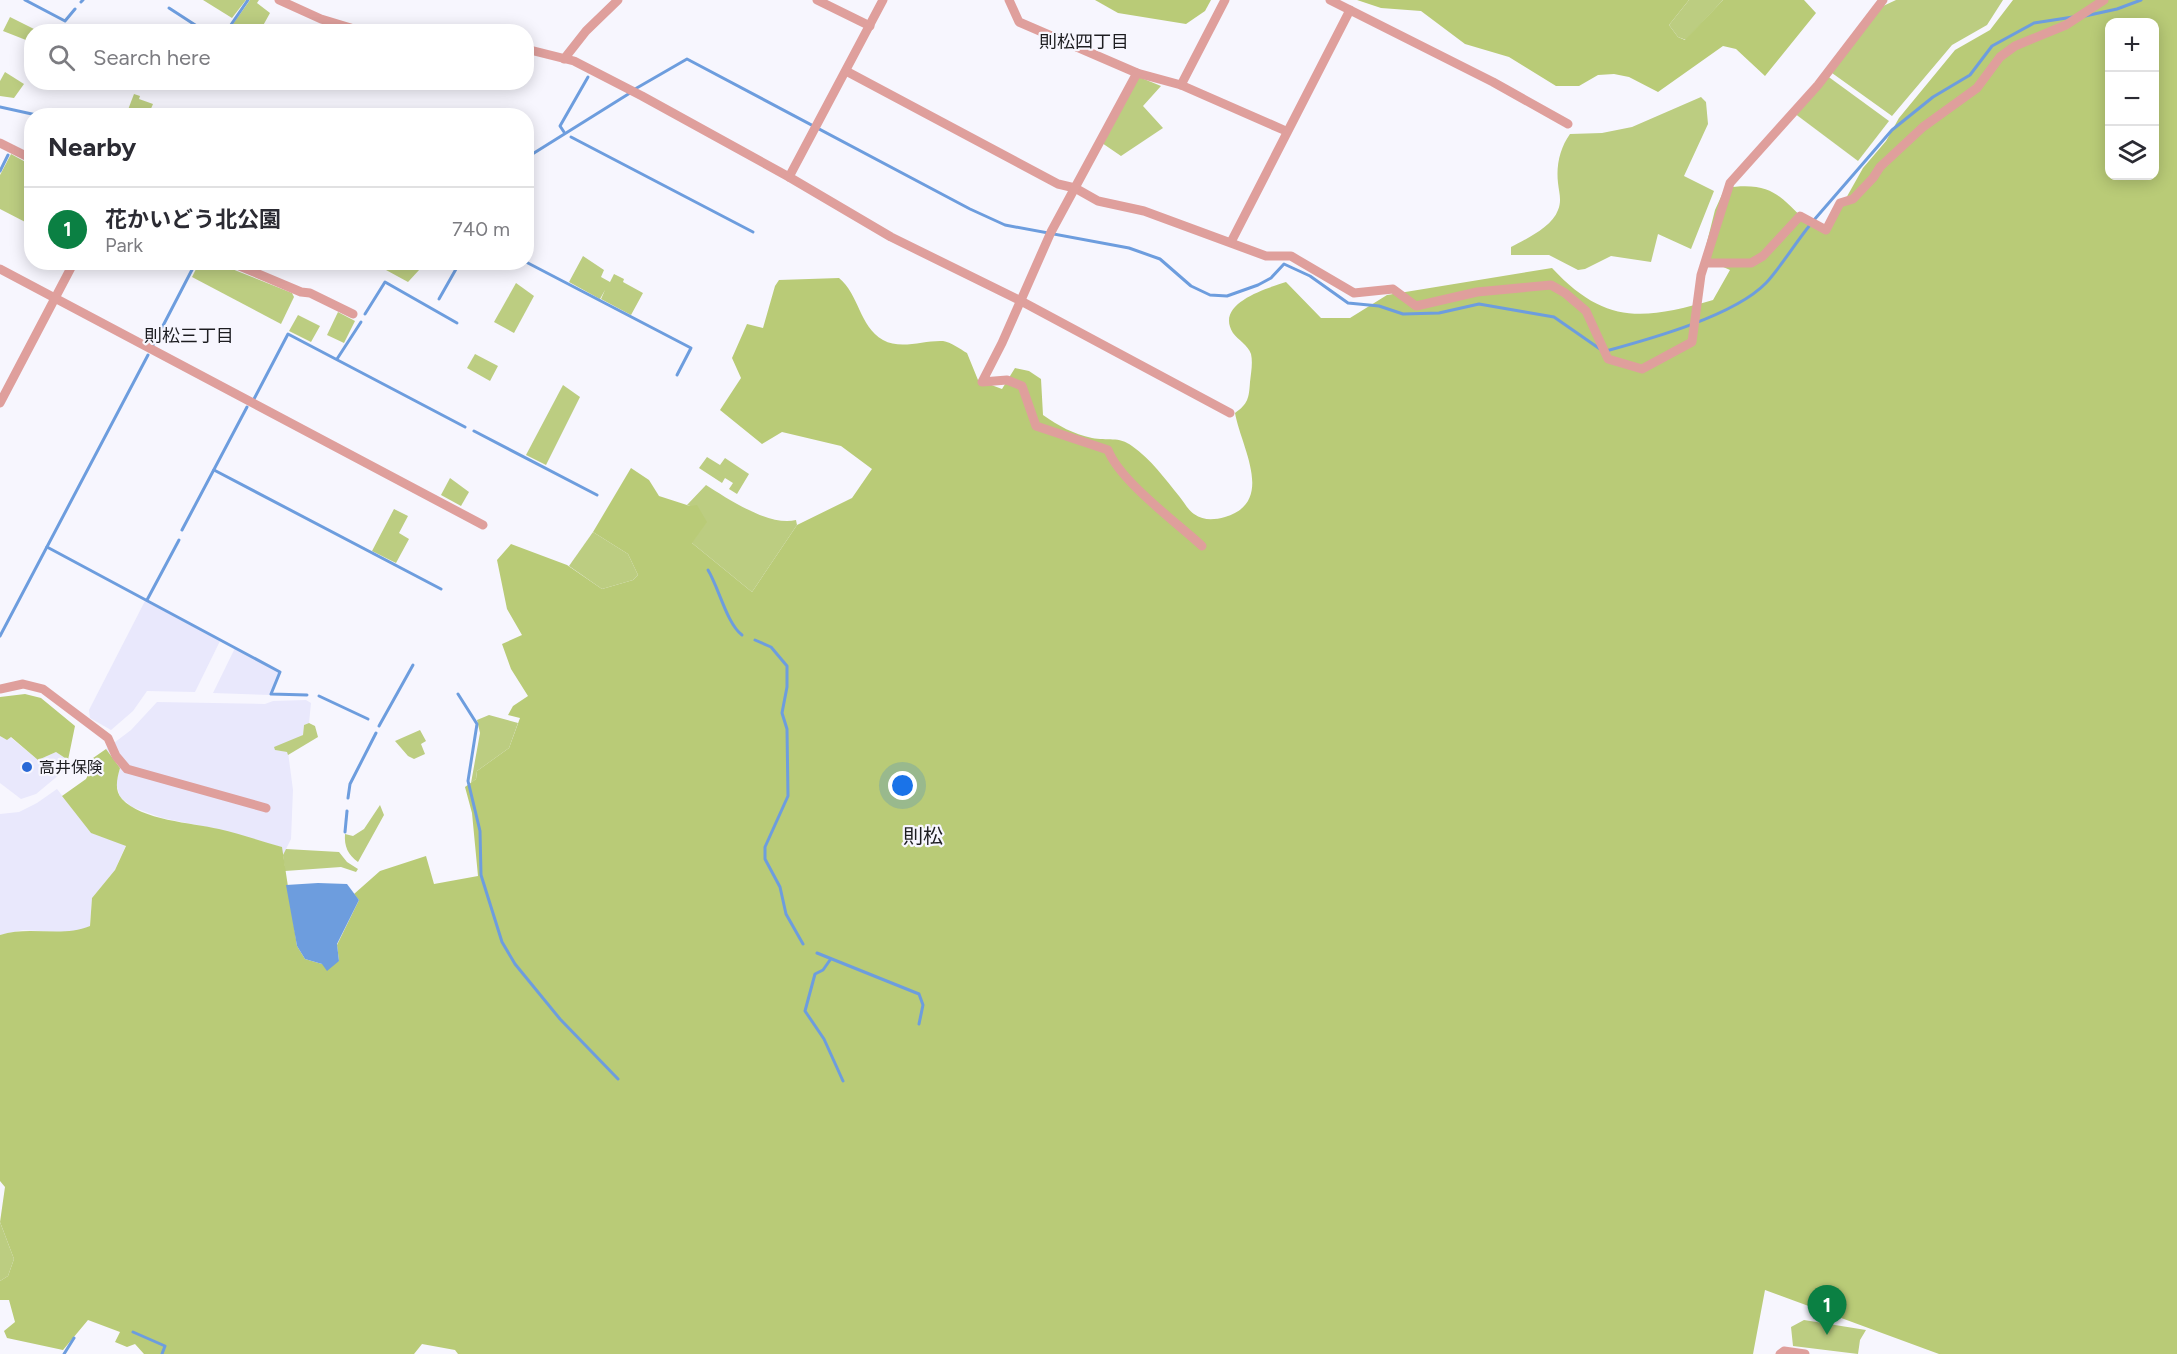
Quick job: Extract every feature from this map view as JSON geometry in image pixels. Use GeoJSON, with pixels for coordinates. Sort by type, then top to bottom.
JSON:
{"type":"FeatureCollection","features":[{"type":"Feature","properties":{"kind":"street"},"geometry":{"type":"LineString","coordinates":[[279,0],[338,24]]}},
{"type":"Feature","properties":{"kind":"street"},"geometry":{"type":"LineString","coordinates":[[564,59],[586,31],[618,0]]}},
{"type":"Feature","properties":{"kind":"street"},"geometry":{"type":"LineString","coordinates":[[818,0],[870,26]]}},
{"type":"Feature","properties":{"kind":"street"},"geometry":{"type":"LineString","coordinates":[[789,177],[883,0]]}},
{"type":"Feature","properties":{"kind":"street"},"geometry":{"type":"LineString","coordinates":[[1009,0],[1019,22],[1137,73],[1181,86],[1286,131]]}},
{"type":"Feature","properties":{"kind":"street"},"geometry":{"type":"LineString","coordinates":[[1181,86],[1225,0]]}},
{"type":"Feature","properties":{"kind":"street"},"geometry":{"type":"LineString","coordinates":[[1330,0],[1494,82],[1568,124]]}},
{"type":"Feature","properties":{"kind":"street"},"geometry":{"type":"LineString","coordinates":[[846,71],[1058,184],[1075,188],[1098,201],[1144,212],[1266,256],[1291,256],[1354,293],[1393,289],[1416,306],[1477,292],[1551,285],[1565,292],[1586,312],[1608,359],[1642,369],[1692,342],[1696,300],[1731,183],[1818,86],[1883,0]]}},
{"type":"Feature","properties":{"kind":"street"},"geometry":{"type":"LineString","coordinates":[[1706,263],[1751,263],[1763,256],[1800,216],[1826,230],[1840,203],[1853,199],[1880,167],[1923,127],[1977,88],[2000,57],[2015,46],[2066,25],[2104,0]]}},
{"type":"Feature","properties":{"kind":"street"},"geometry":{"type":"LineString","coordinates":[[1231,243],[1286,131],[1350,10]]}},
{"type":"Feature","properties":{"kind":"street"},"geometry":{"type":"LineString","coordinates":[[534,51],[564,59],[642,96],[789,177],[891,237],[1021,301],[1230,412]]}},
{"type":"Feature","properties":{"kind":"street"},"geometry":{"type":"LineString","coordinates":[[1137,73],[1075,188],[982,382],[1006,380],[1022,386],[1036,426],[1108,450],[1112,460],[1130,481],[1202,546]]}},
{"type":"Feature","properties":{"kind":"street"},"geometry":{"type":"LineString","coordinates":[[0,143],[24,155]]}},
{"type":"Feature","properties":{"kind":"street"},"geometry":{"type":"LineString","coordinates":[[0,269],[483,525]]}},
{"type":"Feature","properties":{"kind":"street"},"geometry":{"type":"LineString","coordinates":[[0,403],[70,270]]}},
{"type":"Feature","properties":{"kind":"street"},"geometry":{"type":"LineString","coordinates":[[249,270],[301,292],[310,293],[353,314]]}},
{"type":"Feature","properties":{"kind":"street"},"geometry":{"type":"LineString","coordinates":[[0,689],[23,684],[43,689],[108,738],[116,756],[127,768],[266,808]]}},
{"type":"Feature","properties":{"kind":"street"},"geometry":{"type":"LineString","coordinates":[[1780,1354],[1784,1351],[1805,1354]]}},
{"type":"Feature","properties":{"kind":"shaded area"},"geometry":{"type":"Polygon","coordinates":[[[145,601],[220,641],[195,692],[147,691],[133,711],[111,730],[90,718],[89,710],[145,601]]]}},
{"type":"Feature","properties":{"kind":"shaded area"},"geometry":{"type":"Polygon","coordinates":[[[235,648],[279,672],[270,695],[213,693],[235,648]]]}},
{"type":"Feature","properties":{"kind":"shaded area"},"geometry":{"type":"Polygon","coordinates":[[[306,700],[311,703],[309,723],[304,725],[303,735],[275,750],[288,752],[293,790],[291,839],[283,855],[281,847],[221,830],[162,818],[132,807],[120,797],[116,783],[120,768],[106,749],[131,730],[157,702],[265,704],[273,701],[306,700]]]}},
{"type":"Feature","properties":{"kind":"shaded area"},"geometry":{"type":"Polygon","coordinates":[[[0,736],[7,740],[10,737],[38,760],[56,752],[69,761],[60,774],[36,794],[21,799],[0,783],[0,736]]]}},
{"type":"Feature","properties":{"kind":"shaded area"},"geometry":{"type":"Polygon","coordinates":[[[57,789],[91,833],[126,845],[115,870],[92,898],[90,926],[74,933],[23,930],[0,935],[0,814],[19,812],[57,789]]]}},
{"type":"Feature","properties":{"kind":"green space"},"geometry":{"type":"Polygon","coordinates":[[[203,0],[246,0],[232,18],[203,0]]]}},
{"type":"Feature","properties":{"kind":"green space"},"geometry":{"type":"Polygon","coordinates":[[[250,0],[259,0],[257,3],[270,13],[264,24],[233,24],[250,0]]]}},
{"type":"Feature","properties":{"kind":"green space"},"geometry":{"type":"Polygon","coordinates":[[[1095,0],[1211,0],[1205,11],[1186,24],[1118,13],[1095,0]]]}},
{"type":"Feature","properties":{"kind":"green space"},"geometry":{"type":"Polygon","coordinates":[[[1357,0],[1689,0],[1669,25],[1678,37],[1685,40],[1723,0],[1804,0],[1816,13],[1765,76],[1736,49],[1723,46],[1658,92],[1629,77],[1614,74],[1598,75],[1579,86],[1556,86],[1509,57],[1465,44],[1421,11],[1381,8],[1357,0]]]}},
{"type":"Feature","properties":{"kind":"green space"},"geometry":{"type":"Polygon","coordinates":[[[1689,0],[1723,0],[1686,40],[1678,37],[1669,25],[1689,0]]]}},
{"type":"Feature","properties":{"kind":"green space"},"geometry":{"type":"Polygon","coordinates":[[[1896,0],[2003,0],[1987,25],[1952,45],[1892,116],[1832,73],[1881,7],[1896,0]]]}},
{"type":"Feature","properties":{"kind":"green space"},"geometry":{"type":"Polygon","coordinates":[[[2013,0],[2177,0],[2177,1354],[1939,1354],[1765,1290],[1753,1354],[458,1354],[455,1350],[422,1344],[414,1354],[144,1354],[135,1344],[127,1347],[115,1342],[120,1332],[88,1320],[63,1350],[7,1338],[4,1331],[15,1322],[9,1300],[0,1300],[0,1281],[8,1276],[14,1259],[0,1222],[5,1187],[0,1181],[0,935],[23,931],[68,931],[90,926],[92,898],[115,870],[126,846],[91,833],[62,796],[86,779],[89,773],[83,765],[106,749],[120,768],[117,780],[118,792],[122,799],[141,812],[219,829],[282,847],[297,946],[305,959],[322,964],[339,961],[337,945],[359,900],[354,894],[380,871],[426,856],[434,884],[478,876],[472,813],[465,787],[476,779],[477,771],[509,748],[520,718],[508,715],[513,706],[528,696],[511,669],[502,644],[522,635],[507,609],[497,560],[511,544],[567,565],[602,589],[633,580],[638,575],[628,554],[593,532],[631,468],[649,480],[659,496],[690,506],[697,505],[707,522],[692,543],[752,592],[797,525],[852,498],[872,469],[841,446],[782,432],[762,444],[720,410],[741,378],[732,358],[747,324],[763,328],[775,286],[779,280],[839,278],[851,292],[869,327],[883,340],[897,344],[936,341],[949,343],[967,353],[978,380],[1002,389],[1015,368],[1029,371],[1041,379],[1043,415],[1079,434],[1127,443],[1152,463],[1192,512],[1205,519],[1221,518],[1240,510],[1249,499],[1252,486],[1248,457],[1235,413],[1243,407],[1248,396],[1252,357],[1248,348],[1233,333],[1229,322],[1231,313],[1246,298],[1286,282],[1321,318],[1350,318],[1387,295],[1552,268],[1571,287],[1590,300],[1626,313],[1645,314],[1666,311],[1713,300],[1730,270],[1703,258],[1715,210],[1725,188],[1746,186],[1762,188],[1774,193],[1812,225],[1827,232],[1863,168],[1886,141],[1899,118],[1955,50],[1990,30],[2013,0]]]}},
{"type":"Feature","properties":{"kind":"green space"},"geometry":{"type":"Polygon","coordinates":[[[10,17],[24,24],[24,39],[3,31],[10,17]]]}},
{"type":"Feature","properties":{"kind":"green space"},"geometry":{"type":"Polygon","coordinates":[[[5,72],[24,84],[14,98],[0,96],[0,81],[5,72]]]}},
{"type":"Feature","properties":{"kind":"green space"},"geometry":{"type":"Polygon","coordinates":[[[1826,75],[1889,121],[1858,161],[1794,113],[1826,75]]]}},
{"type":"Feature","properties":{"kind":"green space"},"geometry":{"type":"Polygon","coordinates":[[[1139,77],[1161,86],[1143,106],[1163,128],[1121,156],[1102,143],[1139,77]]]}},
{"type":"Feature","properties":{"kind":"green space"},"geometry":{"type":"Polygon","coordinates":[[[134,94],[140,96],[139,99],[153,104],[151,108],[129,108],[134,94]]]}},
{"type":"Feature","properties":{"kind":"green space"},"geometry":{"type":"Polygon","coordinates":[[[1701,97],[1706,102],[1708,124],[1684,176],[1714,191],[1691,249],[1658,234],[1651,262],[1611,256],[1585,269],[1578,270],[1549,255],[1511,255],[1511,247],[1544,227],[1558,210],[1560,200],[1558,163],[1561,151],[1570,134],[1602,133],[1632,127],[1701,97]]]}},
{"type":"Feature","properties":{"kind":"green space"},"geometry":{"type":"Polygon","coordinates":[[[11,154],[24,161],[24,221],[0,209],[0,175],[11,154]]]}},
{"type":"Feature","properties":{"kind":"green space"},"geometry":{"type":"Polygon","coordinates":[[[583,256],[604,270],[601,277],[610,282],[614,274],[643,293],[631,315],[601,299],[605,290],[600,299],[569,282],[583,256]]]}},
{"type":"Feature","properties":{"kind":"green space"},"geometry":{"type":"Polygon","coordinates":[[[196,270],[234,270],[292,293],[294,297],[281,324],[192,277],[196,270]]]}},
{"type":"Feature","properties":{"kind":"green space"},"geometry":{"type":"Polygon","coordinates":[[[386,270],[419,270],[408,282],[386,270]]]}},
{"type":"Feature","properties":{"kind":"green space"},"geometry":{"type":"Polygon","coordinates":[[[516,283],[534,296],[514,333],[494,322],[516,283]]]}},
{"type":"Feature","properties":{"kind":"green space"},"geometry":{"type":"Polygon","coordinates":[[[338,312],[355,321],[344,343],[327,335],[338,312]]]}},
{"type":"Feature","properties":{"kind":"green space"},"geometry":{"type":"Polygon","coordinates":[[[298,315],[320,326],[311,342],[289,331],[298,315]]]}},
{"type":"Feature","properties":{"kind":"green space"},"geometry":{"type":"Polygon","coordinates":[[[475,354],[498,366],[490,381],[467,368],[475,354]]]}},
{"type":"Feature","properties":{"kind":"green space"},"geometry":{"type":"Polygon","coordinates":[[[563,385],[580,397],[546,465],[526,455],[563,385]]]}},
{"type":"Feature","properties":{"kind":"green space"},"geometry":{"type":"Polygon","coordinates":[[[707,457],[720,465],[725,458],[749,474],[737,494],[729,489],[733,483],[725,478],[722,483],[699,468],[707,457]]]}},
{"type":"Feature","properties":{"kind":"green space"},"geometry":{"type":"Polygon","coordinates":[[[450,478],[469,492],[461,506],[441,495],[450,478]]]}},
{"type":"Feature","properties":{"kind":"green space"},"geometry":{"type":"Polygon","coordinates":[[[706,485],[762,516],[786,521],[796,520],[797,525],[752,592],[692,543],[690,506],[687,505],[706,485]]]}},
{"type":"Feature","properties":{"kind":"green space"},"geometry":{"type":"Polygon","coordinates":[[[394,509],[408,516],[399,533],[409,539],[396,563],[372,551],[394,509]]]}},
{"type":"Feature","properties":{"kind":"green space"},"geometry":{"type":"Polygon","coordinates":[[[593,532],[628,554],[638,575],[633,580],[602,589],[569,566],[593,532]]]}},
{"type":"Feature","properties":{"kind":"green space"},"geometry":{"type":"Polygon","coordinates":[[[25,694],[41,698],[75,726],[68,760],[56,752],[38,760],[11,737],[7,740],[0,736],[0,697],[25,694]]]}},
{"type":"Feature","properties":{"kind":"green space"},"geometry":{"type":"Polygon","coordinates":[[[489,715],[518,723],[509,748],[477,771],[476,779],[471,783],[480,733],[477,720],[489,715]]]}},
{"type":"Feature","properties":{"kind":"green space"},"geometry":{"type":"Polygon","coordinates":[[[309,723],[315,726],[318,737],[288,755],[287,752],[275,750],[274,747],[303,735],[304,725],[309,723]]]}},
{"type":"Feature","properties":{"kind":"green space"},"geometry":{"type":"Polygon","coordinates":[[[420,730],[426,741],[421,744],[425,754],[414,759],[408,756],[395,741],[420,730]]]}},
{"type":"Feature","properties":{"kind":"green space"},"geometry":{"type":"Polygon","coordinates":[[[380,805],[384,815],[358,862],[347,850],[345,834],[353,836],[364,829],[380,805]]]}},
{"type":"Feature","properties":{"kind":"green space"},"geometry":{"type":"Polygon","coordinates":[[[286,849],[339,852],[347,862],[358,869],[356,872],[341,867],[285,871],[283,855],[286,849]]]}},
{"type":"Feature","properties":{"kind":"green space"},"geometry":{"type":"Polygon","coordinates":[[[0,1222],[14,1259],[8,1276],[0,1281],[0,1222]]]}},
{"type":"Feature","properties":{"kind":"green space"},"geometry":{"type":"Polygon","coordinates":[[[1804,1320],[1866,1330],[1860,1340],[1858,1354],[1793,1346],[1791,1327],[1804,1320]]]}},
{"type":"Feature","properties":{"kind":"water"},"geometry":{"type":"Polygon","coordinates":[[[347,884],[359,900],[337,944],[339,961],[327,971],[322,964],[305,959],[297,946],[286,885],[347,884]]]}},
{"type":"Feature","properties":{"kind":"waterway"},"geometry":{"type":"LineString","coordinates":[[25,0],[65,21],[75,9]]}},
{"type":"Feature","properties":{"kind":"waterway"},"geometry":{"type":"LineString","coordinates":[[232,24],[248,0]]}},
{"type":"Feature","properties":{"kind":"waterway"},"geometry":{"type":"LineString","coordinates":[[2085,16],[2117,9],[2141,0]]}},
{"type":"Feature","properties":{"kind":"waterway"},"geometry":{"type":"LineString","coordinates":[[169,8],[194,24]]}},
{"type":"Feature","properties":{"kind":"waterway"},"geometry":{"type":"LineString","coordinates":[[1814,220],[1892,130],[1933,97],[1970,75],[1992,46],[2034,23],[2073,17]]}},
{"type":"Feature","properties":{"kind":"waterway"},"geometry":{"type":"LineString","coordinates":[[635,89],[687,59],[970,209],[1005,225],[1129,248],[1160,259],[1191,286],[1210,295],[1227,296],[1258,285],[1271,278],[1284,264],[1310,276],[1348,303],[1379,306],[1403,314],[1439,313],[1479,304],[1554,317],[1600,349]]}},
{"type":"Feature","properties":{"kind":"waterway"},"geometry":{"type":"LineString","coordinates":[[564,132],[560,126],[588,77]]}},
{"type":"Feature","properties":{"kind":"waterway"},"geometry":{"type":"LineString","coordinates":[[534,153],[630,93]]}},
{"type":"Feature","properties":{"kind":"waterway"},"geometry":{"type":"LineString","coordinates":[[0,107],[24,112]]}},
{"type":"Feature","properties":{"kind":"waterway"},"geometry":{"type":"LineString","coordinates":[[571,137],[753,232]]}},
{"type":"Feature","properties":{"kind":"waterway"},"geometry":{"type":"LineString","coordinates":[[0,171],[8,155]]}},
{"type":"Feature","properties":{"kind":"waterway"},"geometry":{"type":"LineString","coordinates":[[1606,351],[1690,325],[1734,306],[1752,295],[1771,277],[1810,225]]}},
{"type":"Feature","properties":{"kind":"waterway"},"geometry":{"type":"LineString","coordinates":[[534,266],[691,348],[677,375]]}},
{"type":"Feature","properties":{"kind":"waterway"},"geometry":{"type":"LineString","coordinates":[[153,345],[192,270]]}},
{"type":"Feature","properties":{"kind":"waterway"},"geometry":{"type":"LineString","coordinates":[[439,299],[455,270]]}},
{"type":"Feature","properties":{"kind":"waterway"},"geometry":{"type":"LineString","coordinates":[[365,314],[385,282],[457,323]]}},
{"type":"Feature","properties":{"kind":"waterway"},"geometry":{"type":"LineString","coordinates":[[337,359],[361,322]]}},
{"type":"Feature","properties":{"kind":"waterway"},"geometry":{"type":"LineString","coordinates":[[254,399],[288,334],[465,427]]}},
{"type":"Feature","properties":{"kind":"waterway"},"geometry":{"type":"LineString","coordinates":[[0,636],[148,355]]}},
{"type":"Feature","properties":{"kind":"waterway"},"geometry":{"type":"LineString","coordinates":[[182,530],[247,407]]}},
{"type":"Feature","properties":{"kind":"waterway"},"geometry":{"type":"LineString","coordinates":[[474,431],[597,495]]}},
{"type":"Feature","properties":{"kind":"waterway"},"geometry":{"type":"LineString","coordinates":[[214,470],[441,589]]}},
{"type":"Feature","properties":{"kind":"waterway"},"geometry":{"type":"LineString","coordinates":[[147,600],[179,540]]}},
{"type":"Feature","properties":{"kind":"waterway"},"geometry":{"type":"LineString","coordinates":[[47,547],[280,672],[271,694],[307,695]]}},
{"type":"Feature","properties":{"kind":"waterway"},"geometry":{"type":"LineString","coordinates":[[708,570],[732,623],[742,635]]}},
{"type":"Feature","properties":{"kind":"waterway"},"geometry":{"type":"LineString","coordinates":[[755,640],[771,647],[787,666],[787,687],[782,713],[787,729],[788,796],[765,847],[765,859],[780,887],[786,914],[803,944]]}},
{"type":"Feature","properties":{"kind":"waterway"},"geometry":{"type":"LineString","coordinates":[[379,726],[413,665]]}},
{"type":"Feature","properties":{"kind":"waterway"},"geometry":{"type":"LineString","coordinates":[[458,694],[477,724],[468,781],[480,831],[481,875],[502,942],[515,964],[560,1019],[618,1079]]}},
{"type":"Feature","properties":{"kind":"waterway"},"geometry":{"type":"LineString","coordinates":[[319,696],[368,719]]}},
{"type":"Feature","properties":{"kind":"waterway"},"geometry":{"type":"LineString","coordinates":[[348,798],[350,784],[376,733]]}},
{"type":"Feature","properties":{"kind":"waterway"},"geometry":{"type":"LineString","coordinates":[[345,832],[347,811]]}},
{"type":"Feature","properties":{"kind":"waterway"},"geometry":{"type":"LineString","coordinates":[[817,953],[919,994],[923,1005],[919,1024]]}},
{"type":"Feature","properties":{"kind":"waterway"},"geometry":{"type":"LineString","coordinates":[[830,960],[823,970],[815,974],[805,1011],[824,1039],[843,1081]]}},
{"type":"Feature","properties":{"kind":"waterway"},"geometry":{"type":"LineString","coordinates":[[133,1332],[165,1346],[162,1354]]}},
{"type":"Feature","properties":{"kind":"waterway"},"geometry":{"type":"LineString","coordinates":[[64,1354],[74,1338]]}},
{"type":"Feature","properties":{"kind":"place","name":"高井保険"},"geometry":{"type":"Point","coordinates":[27,767]}},
{"type":"Feature","properties":{"kind":"place","name":"花かいどう北公園"},"geometry":{"type":"Point","coordinates":[1827,1335]}},
{"type":"Feature","properties":{"kind":"district","name":"則松四丁目"},"geometry":{"type":"Point","coordinates":[1084,42]}},
{"type":"Feature","properties":{"kind":"district","name":"則松三丁目"},"geometry":{"type":"Point","coordinates":[189,336]}},
{"type":"Feature","properties":{"kind":"district","name":"則松"},"geometry":{"type":"Point","coordinates":[923,836]}}]}
